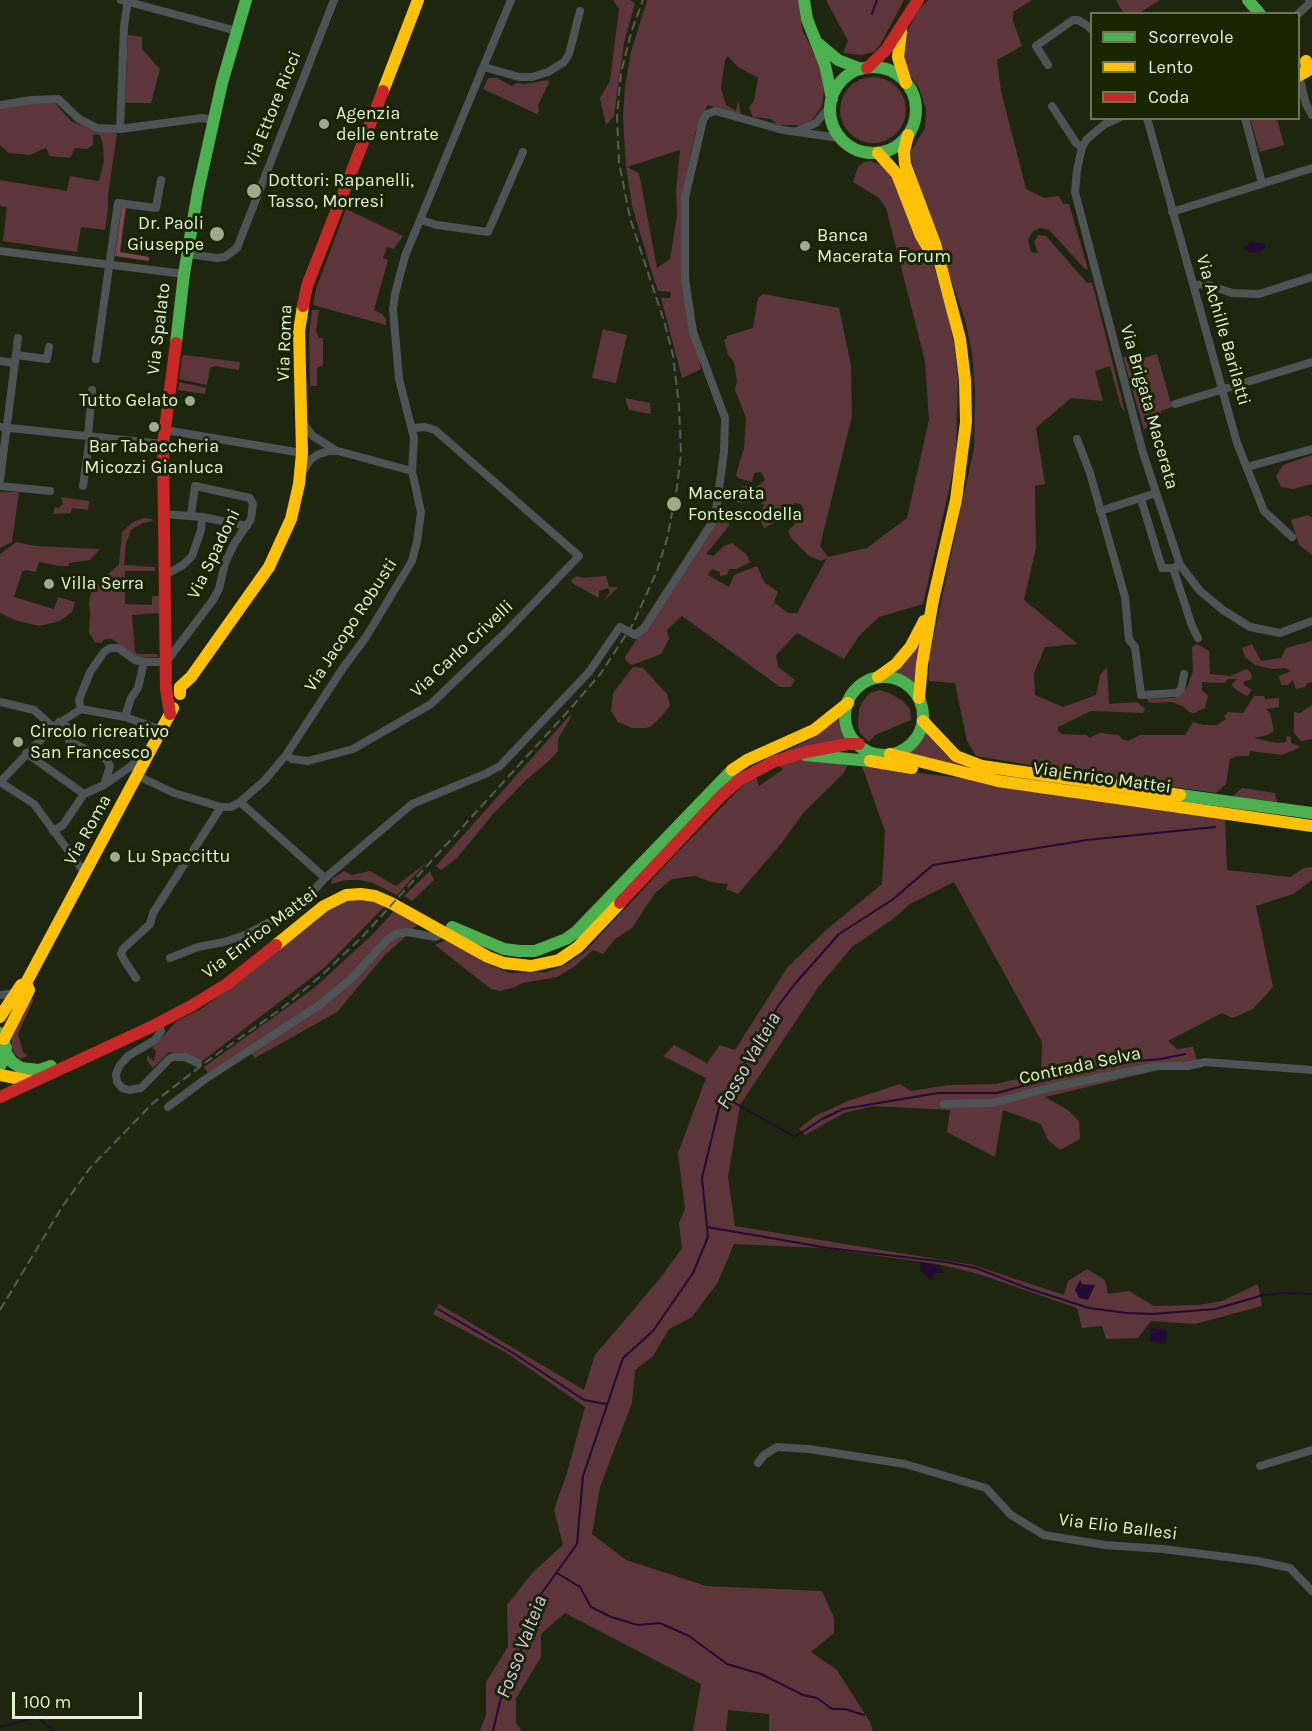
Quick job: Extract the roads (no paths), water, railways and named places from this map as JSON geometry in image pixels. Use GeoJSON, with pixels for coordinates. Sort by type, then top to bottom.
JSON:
{"type":"FeatureCollection","features":[{"type":"Feature","properties":{"kind":"main road","name":"Via Spalato"},"geometry":{"type":"LineString","coordinates":[[170,714],[166,688],[168,668],[163,444],[184,274],[213,120],[246,0]]}},
{"type":"Feature","properties":{"kind":"main road","name":"Via Roma"},"geometry":{"type":"LineString","coordinates":[[0,1017],[21,986],[26,983],[138,776],[179,692],[276,555],[294,511],[301,474],[300,331],[307,286],[418,0]]}},
{"type":"Feature","properties":{"kind":"main road"},"geometry":{"type":"LineString","coordinates":[[804,0],[807,19],[826,70],[832,122],[840,138],[857,150],[878,153],[895,147],[913,127],[915,99],[906,83],[898,57],[902,27]]}},
{"type":"Feature","properties":{"kind":"main road"},"geometry":{"type":"LineString","coordinates":[[831,102],[843,80],[864,69],[886,50],[918,0]]}},
{"type":"Feature","properties":{"kind":"main road"},"geometry":{"type":"LineString","coordinates":[[1248,0],[1258,12]]}},
{"type":"Feature","properties":{"kind":"main road"},"geometry":{"type":"LineString","coordinates":[[817,43],[838,60],[864,69],[888,70],[906,83]]}},
{"type":"Feature","properties":{"kind":"main road"},"geometry":{"type":"LineString","coordinates":[[794,755],[853,759],[873,757],[899,751],[911,744],[918,734],[922,664],[933,600],[956,500],[966,422],[965,380],[960,339],[927,220],[906,164],[904,151],[908,135]]}},
{"type":"Feature","properties":{"kind":"main road"},"geometry":{"type":"LineString","coordinates":[[878,153],[897,174],[921,236],[941,268]]}},
{"type":"Feature","properties":{"kind":"main road"},"geometry":{"type":"LineString","coordinates":[[878,678],[896,664],[910,646],[922,627],[933,600]]}},
{"type":"Feature","properties":{"kind":"main road","name":"Via Spalato"},"geometry":{"type":"LineString","coordinates":[[168,668],[179,692]]}},
{"type":"Feature","properties":{"kind":"main road"},"geometry":{"type":"LineString","coordinates":[[168,668],[179,678],[191,677]]}},
{"type":"Feature","properties":{"kind":"main road"},"geometry":{"type":"LineString","coordinates":[[921,709],[912,689],[903,681],[889,677],[878,678],[862,684],[851,696],[846,711],[847,726],[861,746],[873,757],[998,781]]}},
{"type":"Feature","properties":{"kind":"main road","name":"Via Enrico Mattei"},"geometry":{"type":"LineString","coordinates":[[6,1053],[12,1062],[21,1068],[39,1070],[168,1012],[222,981],[328,897],[345,890],[368,889],[504,949],[527,952],[556,944],[576,932],[727,774],[747,760],[814,730],[848,703]]}},
{"type":"Feature","properties":{"kind":"main road","name":"Via Enrico Mattei"},"geometry":{"type":"LineString","coordinates":[[921,709],[956,756],[982,766],[1067,780],[1312,813]]}},
{"type":"Feature","properties":{"kind":"main road","name":"Via Enrico Mattei"},"geometry":{"type":"LineString","coordinates":[[0,1096],[192,1006],[227,984],[324,906],[346,895],[375,896],[446,932],[488,957],[504,963],[531,966],[559,960],[578,947],[720,797],[739,780],[775,761],[794,755],[848,744],[861,746]]}},
{"type":"Feature","properties":{"kind":"main road","name":"Via Enrico Mattei"},"geometry":{"type":"LineString","coordinates":[[890,754],[998,781],[1312,826]]}},
{"type":"Feature","properties":{"kind":"main road","name":"Via Roma"},"geometry":{"type":"LineString","coordinates":[[6,1053],[2,1036],[28,990],[26,983]]}},
{"type":"Feature","properties":{"kind":"main road"},"geometry":{"type":"LineString","coordinates":[[0,1066],[6,1053]]}},
{"type":"Feature","properties":{"kind":"main road"},"geometry":{"type":"LineString","coordinates":[[0,1075],[30,1081]]}},
{"type":"Feature","properties":{"kind":"street"},"geometry":{"type":"LineString","coordinates":[[120,129],[126,0],[237,31]]}},
{"type":"Feature","properties":{"kind":"street","name":"Via Ettore Ricci"},"geometry":{"type":"LineString","coordinates":[[188,254],[218,258],[237,249],[334,0]]}},
{"type":"Feature","properties":{"kind":"street","name":"Via Jacopo Robusti"},"geometry":{"type":"LineString","coordinates":[[221,807],[231,807],[240,802],[265,780],[286,755],[366,637],[411,561],[417,542],[421,512],[412,471],[414,438],[399,379],[393,309],[399,274],[511,0]]}},
{"type":"Feature","properties":{"kind":"street"},"geometry":{"type":"LineString","coordinates":[[1300,13],[1310,3],[1309,0]]}},
{"type":"Feature","properties":{"kind":"street"},"geometry":{"type":"LineString","coordinates":[[484,67],[519,77],[532,77],[548,72],[564,62],[569,54],[580,11]]}},
{"type":"Feature","properties":{"kind":"street"},"geometry":{"type":"LineString","coordinates":[[1048,65],[1036,46],[1073,20],[1078,20],[1090,28]]}},
{"type":"Feature","properties":{"kind":"street"},"geometry":{"type":"LineString","coordinates":[[1305,66],[1306,104],[1312,115]]}},
{"type":"Feature","properties":{"kind":"street"},"geometry":{"type":"LineString","coordinates":[[0,105],[58,99],[79,118],[97,128],[120,129],[202,118],[213,120]]}},
{"type":"Feature","properties":{"kind":"street"},"geometry":{"type":"LineString","coordinates":[[793,132],[816,123],[831,102]]}},
{"type":"Feature","properties":{"kind":"street"},"geometry":{"type":"LineString","coordinates":[[1052,106],[1076,143],[1082,147],[1094,132],[1114,120]]}},
{"type":"Feature","properties":{"kind":"street"},"geometry":{"type":"LineString","coordinates":[[170,958],[198,947],[234,939],[281,916],[305,900],[326,878],[412,804],[500,766],[589,672],[620,627],[635,635],[644,628],[715,518],[724,452],[724,418],[693,332],[685,278],[685,198],[703,120],[706,114],[715,111],[793,132],[840,138]]}},
{"type":"Feature","properties":{"kind":"street","name":"Via Achille Barilatti"},"geometry":{"type":"LineString","coordinates":[[1148,120],[1238,443],[1264,511],[1292,537]]}},
{"type":"Feature","properties":{"kind":"street"},"geometry":{"type":"LineString","coordinates":[[1246,120],[1262,183]]}},
{"type":"Feature","properties":{"kind":"street","name":"Via Brigata Macerata"},"geometry":{"type":"LineString","coordinates":[[1082,147],[1076,184],[1077,199],[1140,441],[1176,567],[1223,610],[1250,627],[1280,633],[1312,621]]}},
{"type":"Feature","properties":{"kind":"street"},"geometry":{"type":"LineString","coordinates":[[421,220],[437,225],[488,232],[524,152]]}},
{"type":"Feature","properties":{"kind":"street"},"geometry":{"type":"LineString","coordinates":[[1172,212],[1312,168]]}},
{"type":"Feature","properties":{"kind":"street"},"geometry":{"type":"LineString","coordinates":[[97,358],[118,203],[156,208],[161,180]]}},
{"type":"Feature","properties":{"kind":"street"},"geometry":{"type":"LineString","coordinates":[[0,251],[184,274]]}},
{"type":"Feature","properties":{"kind":"street"},"geometry":{"type":"LineString","coordinates":[[1194,285],[1206,284],[1232,293],[1259,294],[1312,277]]}},
{"type":"Feature","properties":{"kind":"street"},"geometry":{"type":"LineString","coordinates":[[0,480],[4,427],[18,338]]}},
{"type":"Feature","properties":{"kind":"street"},"geometry":{"type":"LineString","coordinates":[[0,361],[48,359],[49,347]]}},
{"type":"Feature","properties":{"kind":"street"},"geometry":{"type":"LineString","coordinates":[[1174,404],[1312,362]]}},
{"type":"Feature","properties":{"kind":"street"},"geometry":{"type":"LineString","coordinates":[[83,486],[93,391]]}},
{"type":"Feature","properties":{"kind":"street"},"geometry":{"type":"LineString","coordinates":[[302,422],[313,436],[338,451]]}},
{"type":"Feature","properties":{"kind":"street"},"geometry":{"type":"LineString","coordinates":[[4,427],[163,444]]}},
{"type":"Feature","properties":{"kind":"street","name":"Via Carlo Crivelli"},"geometry":{"type":"LineString","coordinates":[[286,755],[292,759],[308,760],[354,749],[431,704],[506,632],[579,556],[435,430],[425,427],[412,428]]}},
{"type":"Feature","properties":{"kind":"street"},"geometry":{"type":"LineString","coordinates":[[165,430],[302,453]]}},
{"type":"Feature","properties":{"kind":"street"},"geometry":{"type":"LineString","coordinates":[[1077,439],[1090,473],[1125,597],[1129,640],[1135,647],[1141,695],[1177,693],[1181,689],[1185,674]]}},
{"type":"Feature","properties":{"kind":"street"},"geometry":{"type":"LineString","coordinates":[[1247,468],[1312,449]]}},
{"type":"Feature","properties":{"kind":"street"},"geometry":{"type":"LineString","coordinates":[[301,474],[306,464],[317,455],[328,451],[338,451],[412,471]]}},
{"type":"Feature","properties":{"kind":"street"},"geometry":{"type":"LineString","coordinates":[[0,486],[50,491]]}},
{"type":"Feature","properties":{"kind":"street","name":"Via Spadoni"},"geometry":{"type":"LineString","coordinates":[[168,668],[219,589],[225,563],[234,544],[247,526],[254,504],[250,498],[195,486],[191,515]]}},
{"type":"Feature","properties":{"kind":"street"},"geometry":{"type":"LineString","coordinates":[[1100,511],[1156,493]]}},
{"type":"Feature","properties":{"kind":"street"},"geometry":{"type":"LineString","coordinates":[[1141,499],[1161,568],[1176,567],[1192,626],[1198,638]]}},
{"type":"Feature","properties":{"kind":"street"},"geometry":{"type":"LineString","coordinates":[[164,514],[191,515],[247,526]]}},
{"type":"Feature","properties":{"kind":"street","name":"Via Spadoni"},"geometry":{"type":"LineString","coordinates":[[165,575],[183,565],[192,556],[199,539],[202,517]]}},
{"type":"Feature","properties":{"kind":"street"},"geometry":{"type":"LineString","coordinates":[[81,709],[79,700],[90,672],[104,652],[110,648],[118,648],[135,660],[168,668]]}},
{"type":"Feature","properties":{"kind":"street"},"geometry":{"type":"LineString","coordinates":[[125,717],[131,698],[138,688],[144,662]]}},
{"type":"Feature","properties":{"kind":"street"},"geometry":{"type":"LineString","coordinates":[[0,702],[34,710],[56,725],[67,726],[69,741],[106,759],[110,766],[104,784]]}},
{"type":"Feature","properties":{"kind":"street"},"geometry":{"type":"LineString","coordinates":[[53,831],[63,825],[84,794],[104,784],[139,759],[159,729],[125,717],[81,709],[56,725],[0,782],[34,804],[53,831],[81,868],[86,871]]}},
{"type":"Feature","properties":{"kind":"street"},"geometry":{"type":"LineString","coordinates":[[26,753],[84,794]]}},
{"type":"Feature","properties":{"kind":"street"},"geometry":{"type":"LineString","coordinates":[[136,978],[124,960],[123,949],[150,924],[153,913],[221,807],[174,793],[138,776]]}},
{"type":"Feature","properties":{"kind":"street"},"geometry":{"type":"LineString","coordinates":[[240,802],[326,878]]}},
{"type":"Feature","properties":{"kind":"street"},"geometry":{"type":"LineString","coordinates":[[168,1107],[204,1080],[318,1006],[351,980],[387,939],[407,932],[435,937],[446,932]]}},
{"type":"Feature","properties":{"kind":"street"},"geometry":{"type":"LineString","coordinates":[[0,995],[17,993]]}},
{"type":"Feature","properties":{"kind":"street"},"geometry":{"type":"LineString","coordinates":[[158,1023],[162,1031],[155,1040],[128,1056],[120,1065],[116,1074],[117,1082],[122,1088],[129,1090],[141,1088],[173,1057],[185,1057],[200,1066],[204,1080]]}},
{"type":"Feature","properties":{"kind":"street","name":"Contrada Selva"},"geometry":{"type":"LineString","coordinates":[[944,1104],[993,1103],[1053,1087],[1157,1066],[1188,1066],[1205,1062],[1312,1070]]}},
{"type":"Feature","properties":{"kind":"street","name":"Via Elio Ballesi"},"geometry":{"type":"LineString","coordinates":[[758,1463],[764,1455],[777,1447],[809,1449],[905,1464],[986,1488],[1011,1515],[1044,1535],[1105,1545],[1163,1549],[1258,1561],[1290,1568],[1312,1592]]}},
{"type":"Feature","properties":{"kind":"street"},"geometry":{"type":"LineString","coordinates":[[1260,1466],[1312,1450]]}},
{"type":"Feature","properties":{"kind":"waterway"},"geometry":{"type":"LineString","coordinates":[[872,14],[877,0]]}},
{"type":"Feature","properties":{"kind":"waterway","name":"Fosso Valteia"},"geometry":{"type":"LineString","coordinates":[[493,1731],[505,1680],[523,1646],[536,1601],[577,1544],[583,1476],[623,1358],[653,1331],[693,1273],[708,1237],[702,1178],[720,1104],[778,1006],[794,985],[839,934],[892,900],[933,865],[1087,840],[1215,827]]}},
{"type":"Feature","properties":{"kind":"waterway"},"geometry":{"type":"LineString","coordinates":[[724,1097],[795,1137],[822,1119],[843,1109],[938,1093],[997,1093],[1059,1076],[1127,1062],[1185,1054]]}},
{"type":"Feature","properties":{"kind":"waterway"},"geometry":{"type":"LineString","coordinates":[[707,1227],[828,1248],[946,1262],[976,1268],[1027,1288],[1089,1308],[1127,1313],[1153,1314],[1215,1309],[1260,1296],[1281,1293],[1312,1294]]}},
{"type":"Feature","properties":{"kind":"waterway"},"geometry":{"type":"LineString","coordinates":[[438,1309],[513,1353],[584,1400],[606,1404]]}},
{"type":"Feature","properties":{"kind":"waterway"},"geometry":{"type":"LineString","coordinates":[[557,1573],[580,1587],[591,1607],[611,1617],[638,1625],[660,1623],[689,1636],[727,1664],[761,1674],[803,1695],[817,1698],[832,1709],[845,1709],[864,1715]]}},
{"type":"Feature","properties":{"kind":"waterway"},"geometry":{"type":"LineString","coordinates":[[0,1727],[38,1717],[53,1731]]}},
{"type":"Feature","properties":{"kind":"railway"},"geometry":{"type":"LineString","coordinates":[[0,1310],[62,1207],[90,1168],[153,1103],[281,1009],[322,975],[363,936],[571,708],[601,673],[633,624],[657,571],[667,539],[681,453],[679,406],[673,355],[630,218],[619,162],[617,117],[621,73],[631,33],[643,0]]}},
{"type":"Feature","properties":{"kind":"place","name":"Agenzia delle entrate"},"geometry":{"type":"Point","coordinates":[324,124]}},
{"type":"Feature","properties":{"kind":"place","name":"Dottori: Rapanelli, Tasso, Morresi"},"geometry":{"type":"Point","coordinates":[254,191]}},
{"type":"Feature","properties":{"kind":"place","name":"Dr. Paoli Giuseppe"},"geometry":{"type":"Point","coordinates":[217,234]}},
{"type":"Feature","properties":{"kind":"place","name":"Banca Macerata Forum"},"geometry":{"type":"Point","coordinates":[805,246]}},
{"type":"Feature","properties":{"kind":"place","name":"Tutto Gelato"},"geometry":{"type":"Point","coordinates":[190,401]}},
{"type":"Feature","properties":{"kind":"place","name":"Bar Tabaccheria Micozzi Gianluca"},"geometry":{"type":"Point","coordinates":[154,427]}},
{"type":"Feature","properties":{"kind":"place","name":"Macerata Fontescodella"},"geometry":{"type":"Point","coordinates":[674,504]}},
{"type":"Feature","properties":{"kind":"place","name":"Villa Serra"},"geometry":{"type":"Point","coordinates":[49,584]}},
{"type":"Feature","properties":{"kind":"place","name":"Circolo ricreativo San Francesco"},"geometry":{"type":"Point","coordinates":[18,742]}},
{"type":"Feature","properties":{"kind":"place","name":"Lu Spaccittu"},"geometry":{"type":"Point","coordinates":[115,857]}}]}
